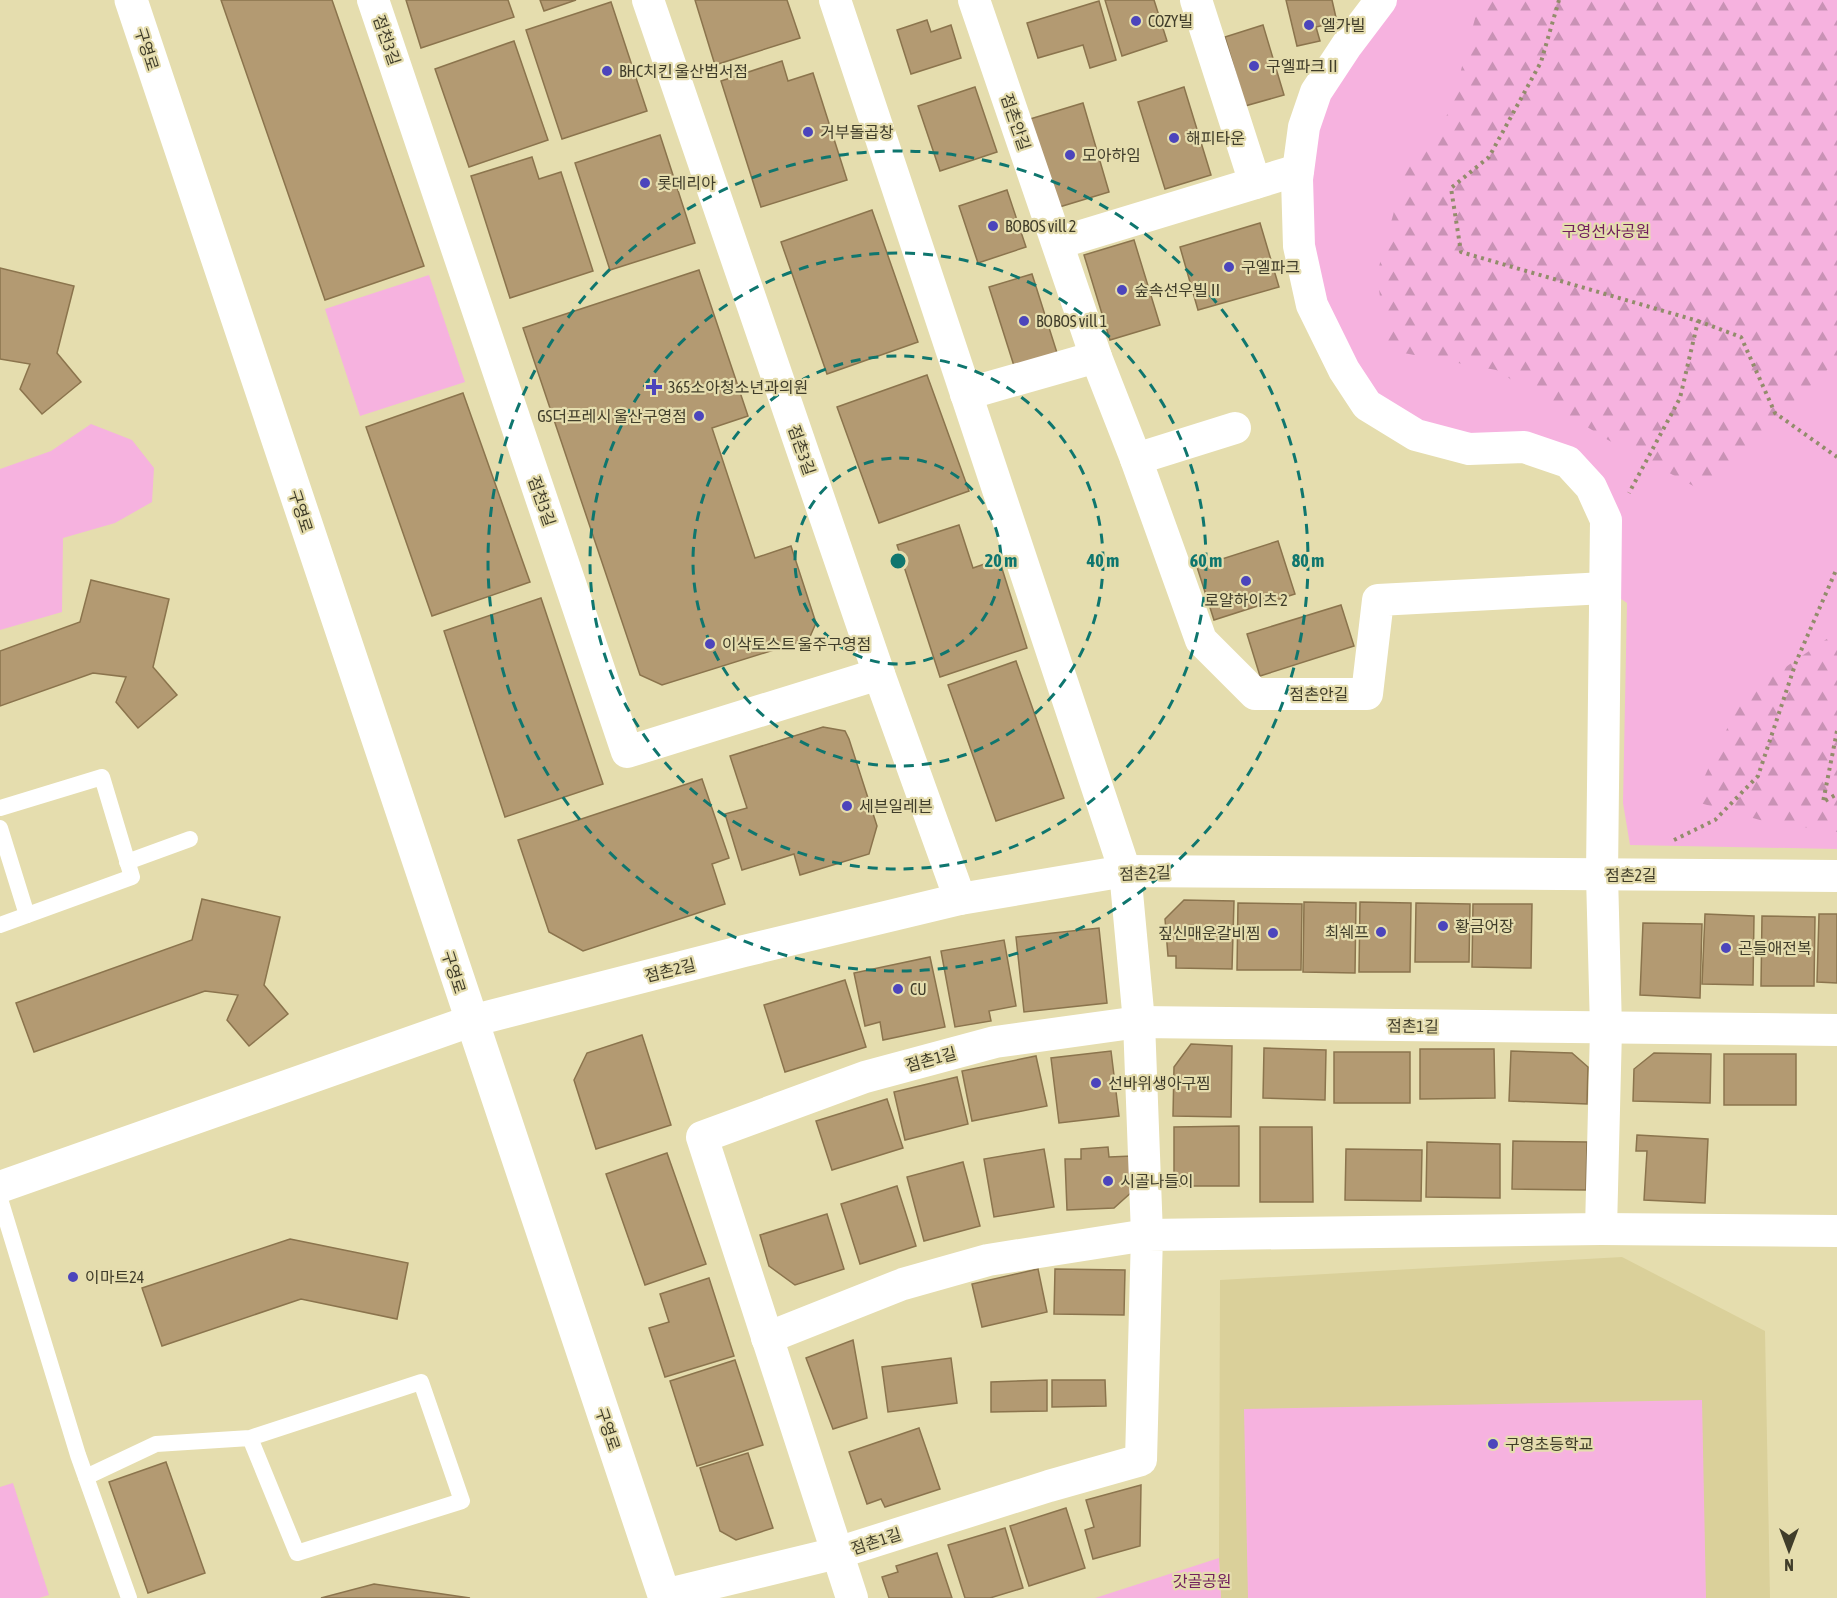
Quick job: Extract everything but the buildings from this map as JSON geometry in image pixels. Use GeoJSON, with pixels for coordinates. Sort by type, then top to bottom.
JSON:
{"type":"FeatureCollection","features":[{"type":"Feature","properties":{"kind":"main road","name":"구영로"},"geometry":{"type":"LineString","coordinates":[[131,0],[665,1596]]}},
{"type":"Feature","properties":{"kind":"street","name":"점천3길"},"geometry":{"type":"LineString","coordinates":[[373,0],[627,752],[879,674]]}},
{"type":"Feature","properties":{"kind":"street","name":"점촌3길"},"geometry":{"type":"LineString","coordinates":[[648,0],[879,674],[960,899]]}},
{"type":"Feature","properties":{"kind":"street"},"geometry":{"type":"LineString","coordinates":[[836,0],[1125,871],[1139,1022],[1148,1235]]}},
{"type":"Feature","properties":{"kind":"street","name":"점촌안길"},"geometry":{"type":"LineString","coordinates":[[974,0],[1096,357],[1136,459],[1201,640],[1255,694],[1366,694],[1378,600],[1605,588]]}},
{"type":"Feature","properties":{"kind":"street"},"geometry":{"type":"LineString","coordinates":[[1196,0],[1255,183]]}},
{"type":"Feature","properties":{"kind":"street"},"geometry":{"type":"LineString","coordinates":[[1381,0],[1347,45],[1316,92],[1304,127],[1298,170],[1299,246],[1312,305],[1344,370],[1366,405],[1416,435],[1469,449],[1524,447],[1568,462],[1591,487],[1606,520],[1602,875],[1606,1029],[1601,1229]]}},
{"type":"Feature","properties":{"kind":"street"},"geometry":{"type":"LineString","coordinates":[[1058,243],[1298,170]]}},
{"type":"Feature","properties":{"kind":"street"},"geometry":{"type":"LineString","coordinates":[[966,394],[1096,357]]}},
{"type":"Feature","properties":{"kind":"street"},"geometry":{"type":"LineString","coordinates":[[1136,459],[1235,428]]}},
{"type":"Feature","properties":{"kind":"street","name":"점촌2길"},"geometry":{"type":"LineString","coordinates":[[471,1021],[744,951],[960,899],[1125,871],[1837,876]]}},
{"type":"Feature","properties":{"kind":"street"},"geometry":{"type":"LineString","coordinates":[[0,1187],[471,1021]]}},
{"type":"Feature","properties":{"kind":"street","name":"점촌1길"},"geometry":{"type":"LineString","coordinates":[[852,1598],[702,1137],[865,1077],[995,1042],[1139,1022],[1837,1030]]}},
{"type":"Feature","properties":{"kind":"street"},"geometry":{"type":"LineString","coordinates":[[766,1338],[903,1284],[988,1260],[1148,1235],[1601,1229],[1837,1231]]}},
{"type":"Feature","properties":{"kind":"street","name":"점촌1길"},"geometry":{"type":"LineString","coordinates":[[665,1596],[837,1553],[1049,1486],[1141,1460],[1148,1235]]}},
{"type":"Feature","properties":{"kind":"lane"},"geometry":{"type":"LineString","coordinates":[[0,808],[102,777],[132,877],[0,925]]}},
{"type":"Feature","properties":{"kind":"lane"},"geometry":{"type":"LineString","coordinates":[[0,828],[27,915]]}},
{"type":"Feature","properties":{"kind":"lane"},"geometry":{"type":"LineString","coordinates":[[127,862],[190,840]]}},
{"type":"Feature","properties":{"kind":"lane"},"geometry":{"type":"LineString","coordinates":[[0,1198],[86,1477],[129,1598]]}},
{"type":"Feature","properties":{"kind":"lane"},"geometry":{"type":"LineString","coordinates":[[86,1477],[156,1444],[250,1438],[421,1382],[462,1501],[297,1553],[250,1438]]}},
{"type":"Feature","properties":{"kind":"path"},"geometry":{"type":"LineString","coordinates":[[1559,0],[1541,62],[1489,158],[1451,188],[1461,252],[1698,321],[1742,337],[1775,413],[1837,457]]}},
{"type":"Feature","properties":{"kind":"path"},"geometry":{"type":"LineString","coordinates":[[1628,496],[1680,398],[1698,321]]}},
{"type":"Feature","properties":{"kind":"path"},"geometry":{"type":"LineString","coordinates":[[1664,845],[1715,820],[1758,776],[1796,662],[1837,568]]}},
{"type":"Feature","properties":{"kind":"path"},"geometry":{"type":"LineString","coordinates":[[1837,731],[1823,802],[1837,794]]}},
{"type":"Feature","properties":{"kind":"shaded area","name":"구영초등학교"},"geometry":{"type":"Polygon","coordinates":[[[1622,1257],[1765,1331],[1770,1598],[1221,1598],[1219,1558],[1220,1280],[1622,1257]]]}},
{"type":"Feature","properties":{"kind":"green space","name":"구영선사공원"},"geometry":{"type":"Polygon","coordinates":[[[1381,0],[1837,0],[1837,849],[1630,845],[1623,803],[1627,603],[1605,588],[1606,559],[1568,462],[1416,435],[1344,370],[1297,179],[1347,45],[1381,0]]]}},
{"type":"Feature","properties":{"kind":"green space"},"geometry":{"type":"Polygon","coordinates":[[[1480,0],[1837,0],[1837,361],[1699,489],[1608,440],[1496,370],[1387,350],[1377,274],[1405,171],[1450,111],[1480,0]]]}},
{"type":"Feature","properties":{"kind":"green space"},"geometry":{"type":"Polygon","coordinates":[[[429,275],[465,382],[360,416],[325,309],[429,275]]]}},
{"type":"Feature","properties":{"kind":"green space"},"geometry":{"type":"Polygon","coordinates":[[[91,424],[132,440],[154,468],[152,502],[115,523],[63,538],[62,612],[0,630],[0,469],[51,451],[91,424]]]}},
{"type":"Feature","properties":{"kind":"green space"},"geometry":{"type":"Polygon","coordinates":[[[1837,632],[1837,832],[1767,822],[1693,801],[1742,697],[1837,632]]]}},
{"type":"Feature","properties":{"kind":"green space"},"geometry":{"type":"Polygon","coordinates":[[[1702,1400],[1706,1598],[1248,1598],[1244,1409],[1702,1400]]]}},
{"type":"Feature","properties":{"kind":"green space"},"geometry":{"type":"Polygon","coordinates":[[[13,1483],[49,1595],[39,1598],[0,1598],[0,1487],[13,1483]]]}},
{"type":"Feature","properties":{"kind":"green space","name":"갓골공원"},"geometry":{"type":"Polygon","coordinates":[[[1219,1558],[1221,1598],[1095,1598],[1219,1558]]]}},
{"type":"Feature","properties":{"kind":"place","name":"COZY빌"},"geometry":{"type":"Point","coordinates":[1136,21]}},
{"type":"Feature","properties":{"kind":"place","name":"엘가빌"},"geometry":{"type":"Point","coordinates":[1309,25]}},
{"type":"Feature","properties":{"kind":"place","name":"구엘파크Ⅱ"},"geometry":{"type":"Point","coordinates":[1254,66]}},
{"type":"Feature","properties":{"kind":"place","name":"BHC치킨 울산범서점"},"geometry":{"type":"Point","coordinates":[607,71]}},
{"type":"Feature","properties":{"kind":"place","name":"거부돌곱창"},"geometry":{"type":"Point","coordinates":[808,132]}},
{"type":"Feature","properties":{"kind":"place","name":"해피타운"},"geometry":{"type":"Point","coordinates":[1174,138]}},
{"type":"Feature","properties":{"kind":"place","name":"모아하임"},"geometry":{"type":"Point","coordinates":[1070,155]}},
{"type":"Feature","properties":{"kind":"place","name":"롯데리아"},"geometry":{"type":"Point","coordinates":[645,183]}},
{"type":"Feature","properties":{"kind":"place","name":"BOBOS vill 2"},"geometry":{"type":"Point","coordinates":[993,226]}},
{"type":"Feature","properties":{"kind":"place","name":"구엘파크"},"geometry":{"type":"Point","coordinates":[1229,267]}},
{"type":"Feature","properties":{"kind":"place","name":"숲속선우빌Ⅱ"},"geometry":{"type":"Point","coordinates":[1122,290]}},
{"type":"Feature","properties":{"kind":"place","name":"BOBOS vill 1"},"geometry":{"type":"Point","coordinates":[1024,321]}},
{"type":"Feature","properties":{"kind":"place","name":"365소아청소년과의원"},"geometry":{"type":"Point","coordinates":[654,387]}},
{"type":"Feature","properties":{"kind":"place","name":"GS더프레시 울산구영점"},"geometry":{"type":"Point","coordinates":[699,416]}},
{"type":"Feature","properties":{"kind":"place","name":"로얄하이츠 2"},"geometry":{"type":"Point","coordinates":[1246,581]}},
{"type":"Feature","properties":{"kind":"place","name":"이삭토스트 울주구영점"},"geometry":{"type":"Point","coordinates":[710,644]}},
{"type":"Feature","properties":{"kind":"place","name":"세븐일레븐"},"geometry":{"type":"Point","coordinates":[847,806]}},
{"type":"Feature","properties":{"kind":"place","name":"황금어장"},"geometry":{"type":"Point","coordinates":[1443,926]}},
{"type":"Feature","properties":{"kind":"place","name":"최쉐프"},"geometry":{"type":"Point","coordinates":[1381,932]}},
{"type":"Feature","properties":{"kind":"place","name":"짚신매운갈비찜"},"geometry":{"type":"Point","coordinates":[1273,933]}},
{"type":"Feature","properties":{"kind":"place","name":"곤들애전복"},"geometry":{"type":"Point","coordinates":[1726,948]}},
{"type":"Feature","properties":{"kind":"place","name":"CU"},"geometry":{"type":"Point","coordinates":[898,989]}},
{"type":"Feature","properties":{"kind":"place","name":"선바위생아구찜"},"geometry":{"type":"Point","coordinates":[1096,1083]}},
{"type":"Feature","properties":{"kind":"place","name":"시골나들이"},"geometry":{"type":"Point","coordinates":[1108,1181]}},
{"type":"Feature","properties":{"kind":"place","name":"이마트24"},"geometry":{"type":"Point","coordinates":[73,1277]}},
{"type":"Feature","properties":{"kind":"place","name":"구영초등학교"},"geometry":{"type":"Point","coordinates":[1493,1444]}}]}
